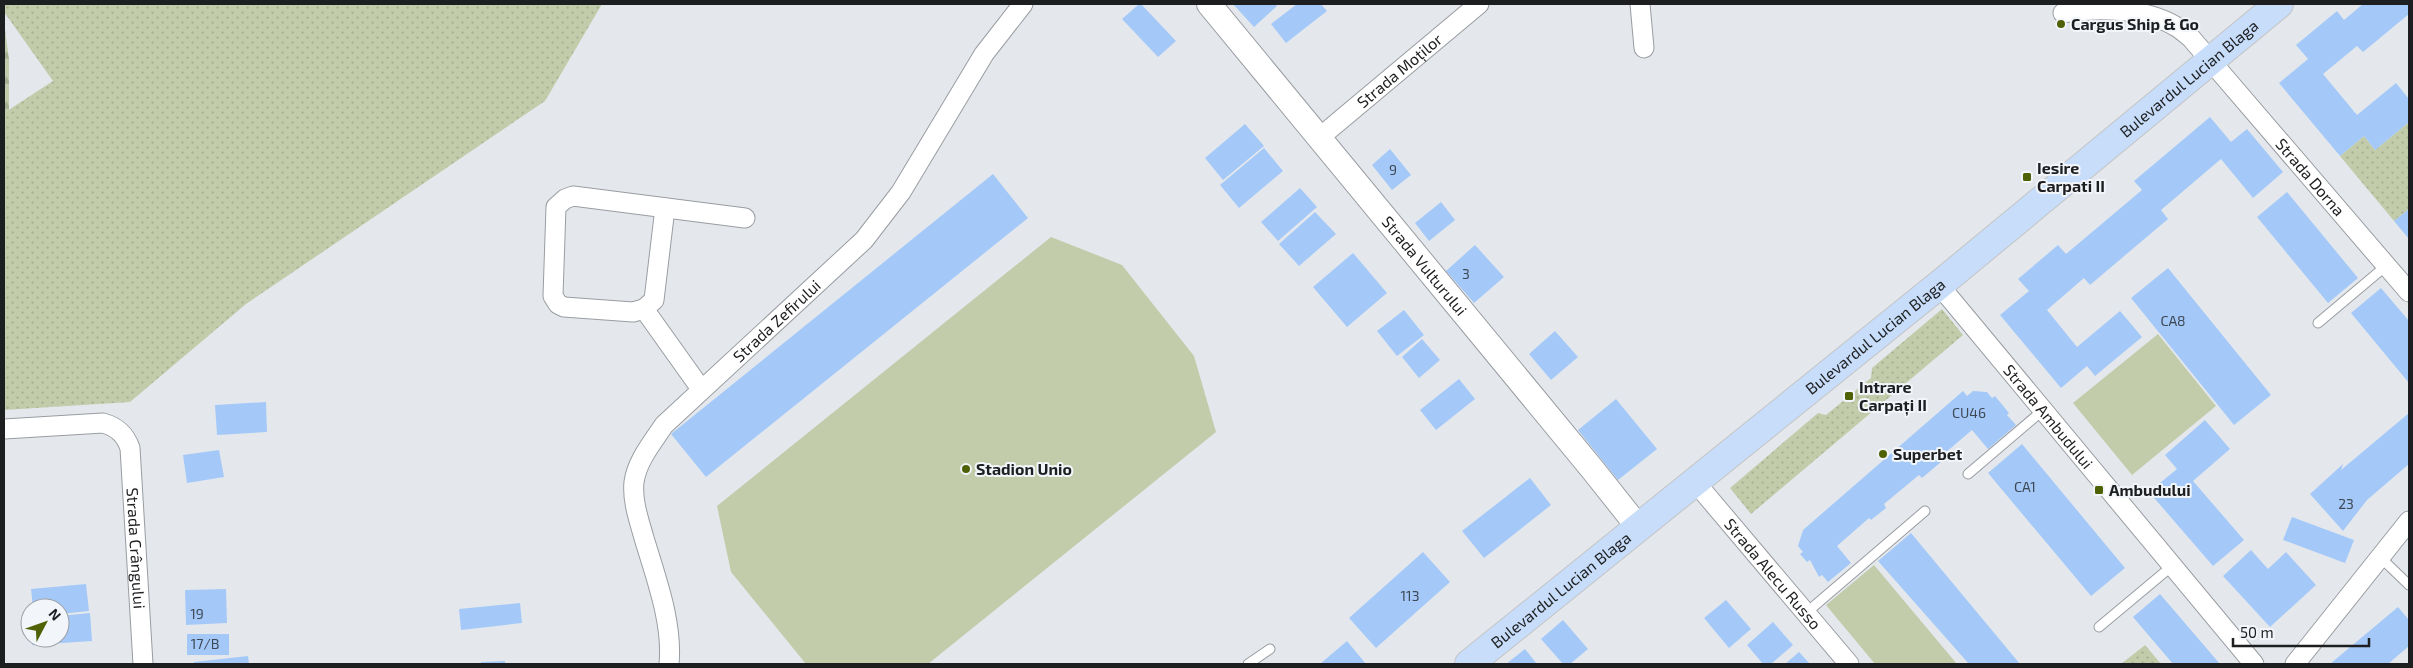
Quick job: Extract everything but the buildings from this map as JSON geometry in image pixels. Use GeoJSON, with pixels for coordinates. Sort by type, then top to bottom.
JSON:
{"type":"FeatureCollection","features":[{"type":"Feature","properties":{"kind":"main road","name":"Bulevardul Lucian Blaga"},"geometry":{"type":"LineString","coordinates":[[1469,664],[1939,285],[2280,4]]}},
{"type":"Feature","properties":{"kind":"street","name":"Strada Zefirului"},"geometry":{"type":"LineString","coordinates":[[669,664],[671,644],[657,583],[635,507],[634,482],[641,460],[664,425],[864,240],[901,192],[984,54],[1023,4]]}},
{"type":"Feature","properties":{"kind":"street","name":"Strada Vulturului"},"geometry":{"type":"LineString","coordinates":[[1208,4],[1587,462],[1639,528]]}},
{"type":"Feature","properties":{"kind":"street","name":"Strada Moților"},"geometry":{"type":"LineString","coordinates":[[1319,138],[1479,4]]}},
{"type":"Feature","properties":{"kind":"street"},"geometry":{"type":"LineString","coordinates":[[1640,4],[1644,48]]}},
{"type":"Feature","properties":{"kind":"street","name":"Strada Dorna"},"geometry":{"type":"LineString","coordinates":[[2063,13],[2081,10],[2125,11],[2174,25],[2191,38],[2409,292]]}},
{"type":"Feature","properties":{"kind":"street"},"geometry":{"type":"LineString","coordinates":[[665,208],[654,300],[644,310],[632,312],[564,307],[558,304],[552,296],[556,207],[565,199],[573,196],[746,218]]}},
{"type":"Feature","properties":{"kind":"street","name":"Strada Ambudului"},"geometry":{"type":"LineString","coordinates":[[1939,285],[2254,664]]}},
{"type":"Feature","properties":{"kind":"street"},"geometry":{"type":"LineString","coordinates":[[644,310],[701,389]]}},
{"type":"Feature","properties":{"kind":"street","name":"Strada Crângului"},"geometry":{"type":"LineString","coordinates":[[4,429],[103,423],[116,428],[122,433],[130,448],[143,664]]}},
{"type":"Feature","properties":{"kind":"street","name":"Strada Alecu Russo"},"geometry":{"type":"LineString","coordinates":[[1696,482],[1849,664]]}},
{"type":"Feature","properties":{"kind":"street"},"geometry":{"type":"LineString","coordinates":[[2295,664],[2409,521]]}},
{"type":"Feature","properties":{"kind":"lane"},"geometry":{"type":"LineString","coordinates":[[2318,323],[2387,265]]}},
{"type":"Feature","properties":{"kind":"lane"},"geometry":{"type":"LineString","coordinates":[[1968,474],[2042,411]]}},
{"type":"Feature","properties":{"kind":"lane"},"geometry":{"type":"LineString","coordinates":[[1806,613],[1925,511]]}},
{"type":"Feature","properties":{"kind":"lane"},"geometry":{"type":"LineString","coordinates":[[2380,557],[2409,585]]}},
{"type":"Feature","properties":{"kind":"lane"},"geometry":{"type":"LineString","coordinates":[[2099,627],[2172,566]]}},
{"type":"Feature","properties":{"kind":"lane"},"geometry":{"type":"LineString","coordinates":[[1248,664],[1270,649]]}},
{"type":"Feature","properties":{"kind":"green space"},"geometry":{"type":"Polygon","coordinates":[[[4,4],[602,4],[545,101],[246,304],[130,402],[4,410],[4,113],[53,81],[4,12],[4,4]]]}},
{"type":"Feature","properties":{"kind":"green space"},"geometry":{"type":"Polygon","coordinates":[[[4,22],[9,59],[9,110],[4,113],[4,22]]]}},
{"type":"Feature","properties":{"kind":"green space"},"geometry":{"type":"Polygon","coordinates":[[[2409,122],[2409,209],[2394,221],[2340,156],[2364,136],[2375,150],[2409,122]]]}},
{"type":"Feature","properties":{"kind":"green space","name":"Stadion Unio"},"geometry":{"type":"Polygon","coordinates":[[[1051,237],[1122,265],[1194,356],[1216,432],[928,664],[806,664],[731,572],[717,506],[1051,237]]]}},
{"type":"Feature","properties":{"kind":"green space"},"geometry":{"type":"Polygon","coordinates":[[[1942,309],[1963,335],[1751,514],[1730,488],[1818,413],[1826,415],[1871,378],[1872,368],[1942,309]]]}},
{"type":"Feature","properties":{"kind":"green space"},"geometry":{"type":"Polygon","coordinates":[[[2158,334],[2216,406],[2132,475],[2073,403],[2158,334]]]}},
{"type":"Feature","properties":{"kind":"green space"},"geometry":{"type":"Polygon","coordinates":[[[1874,565],[1957,664],[1875,664],[1826,605],[1874,565]]]}},
{"type":"Feature","properties":{"kind":"green space"},"geometry":{"type":"Polygon","coordinates":[[[2145,645],[2161,664],[2121,664],[2145,645]]]}},
{"type":"Feature","properties":{"kind":"place","name":"Cargus Ship & Go"},"geometry":{"type":"Point","coordinates":[2061,24]}},
{"type":"Feature","properties":{"kind":"place","name":"Iesire Carpati II"},"geometry":{"type":"Point","coordinates":[2027,177]}},
{"type":"Feature","properties":{"kind":"place","name":"Intrare Carpați II"},"geometry":{"type":"Point","coordinates":[1849,396]}},
{"type":"Feature","properties":{"kind":"place","name":"Superbet"},"geometry":{"type":"Point","coordinates":[1883,454]}},
{"type":"Feature","properties":{"kind":"place","name":"Stadion Unio"},"geometry":{"type":"Point","coordinates":[966,469]}},
{"type":"Feature","properties":{"kind":"place","name":"Ambudului"},"geometry":{"type":"Point","coordinates":[2099,490]}}]}
